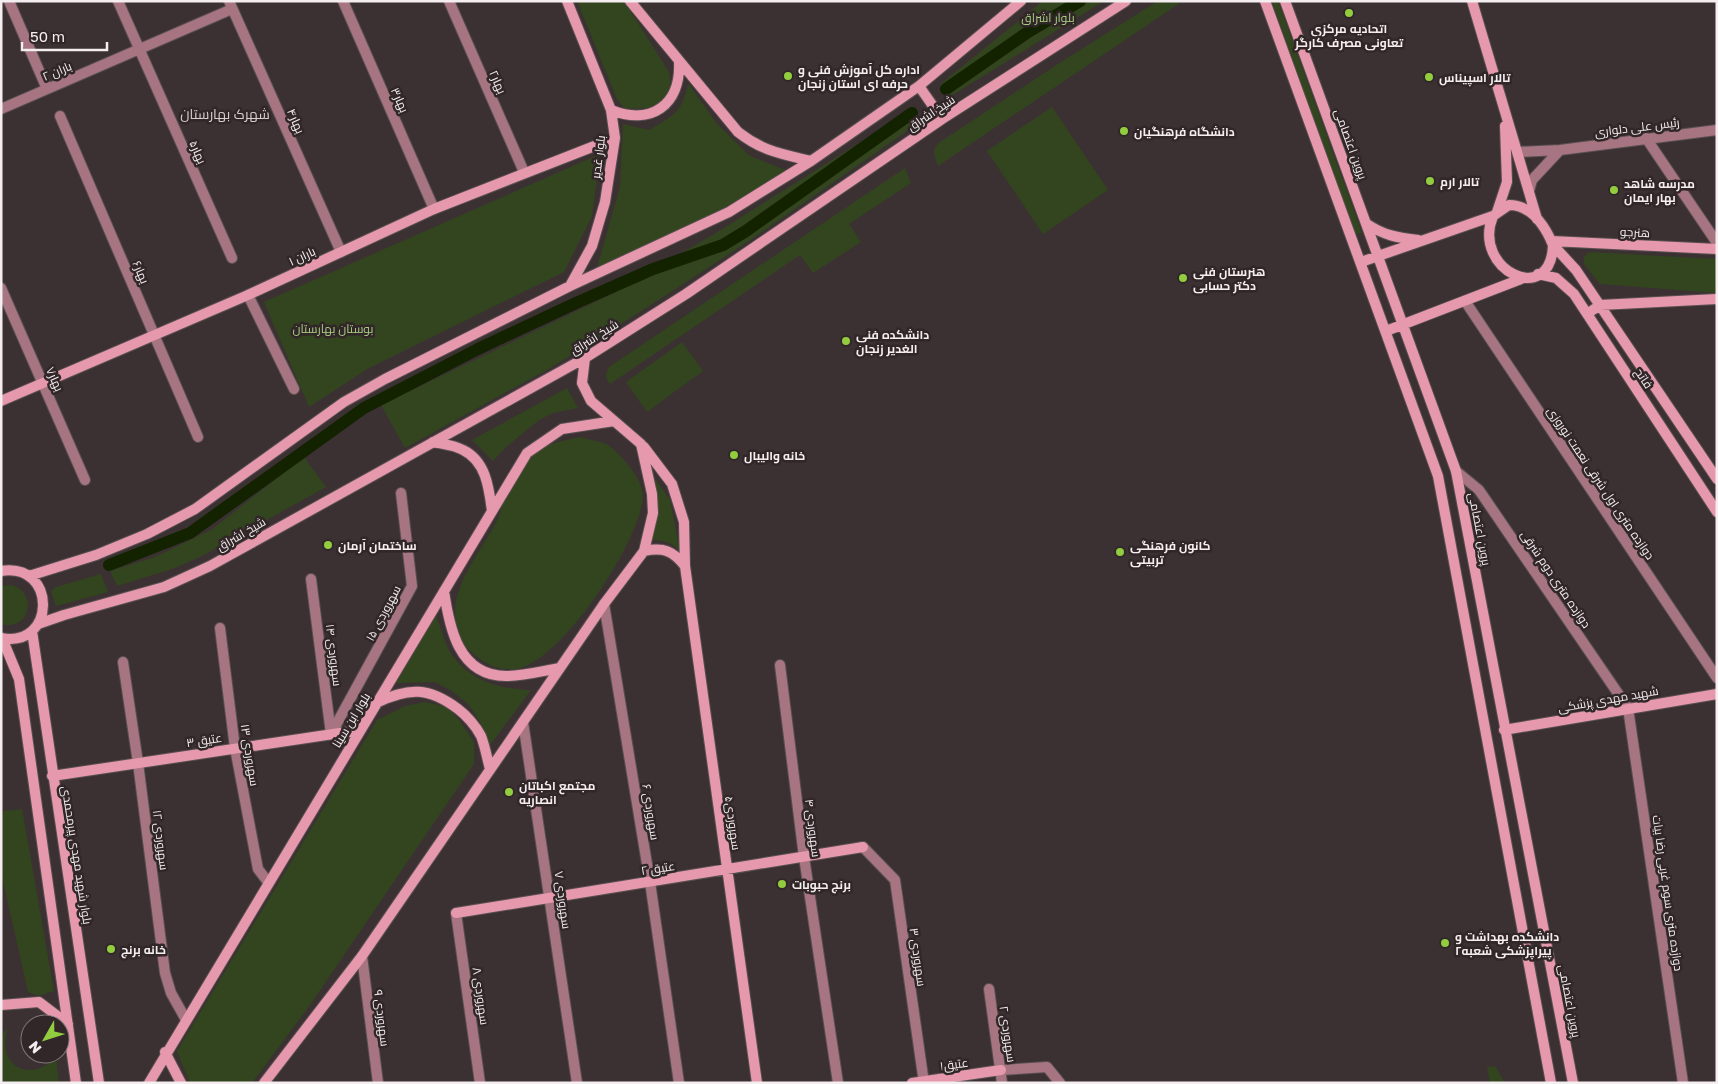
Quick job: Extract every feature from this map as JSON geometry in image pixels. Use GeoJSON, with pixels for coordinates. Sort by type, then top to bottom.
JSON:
{"type":"FeatureCollection","features":[{"type":"Feature","properties":{"kind":"main road","name":"بلوار غدیر"},"geometry":{"type":"LineString","coordinates":[[567,1],[611,110],[615,138],[605,202],[592,246],[570,286]]}},
{"type":"Feature","properties":{"kind":"main road"},"geometry":{"type":"LineString","coordinates":[[630,1],[738,132],[754,145],[773,152],[810,160]]}},
{"type":"Feature","properties":{"kind":"main road"},"geometry":{"type":"LineString","coordinates":[[1,571],[12,570],[29,576],[96,555],[147,534],[196,509],[344,402],[385,379],[570,286],[729,212],[919,86],[1021,1]]}},
{"type":"Feature","properties":{"kind":"main road","name":"شیخ اشراق"},"geometry":{"type":"LineString","coordinates":[[2,638],[16,639],[64,614],[164,587],[210,566],[585,358],[686,294],[942,119],[1126,1]]}},
{"type":"Feature","properties":{"kind":"main road"},"geometry":{"type":"LineString","coordinates":[[1265,1],[1438,476],[1551,1083]]}},
{"type":"Feature","properties":{"kind":"main road","name":"پروین اعتصامی"},"geometry":{"type":"LineString","coordinates":[[1285,1],[1456,471],[1573,1083]]}},
{"type":"Feature","properties":{"kind":"main road"},"geometry":{"type":"LineString","coordinates":[[1472,1],[1537,219]]}},
{"type":"Feature","properties":{"kind":"main road"},"geometry":{"type":"LineString","coordinates":[[611,110],[625,116],[640,116],[655,112],[667,104],[676,92],[680,77],[679,62]]}},
{"type":"Feature","properties":{"kind":"main road"},"geometry":{"type":"LineString","coordinates":[[919,86],[942,119]]}},
{"type":"Feature","properties":{"kind":"main road"},"geometry":{"type":"LineString","coordinates":[[1504,110],[1507,182],[1495,214],[1489,238],[1495,255],[1510,274],[1521,279]]}},
{"type":"Feature","properties":{"kind":"main road","name":"باران ۱"},"geometry":{"type":"LineString","coordinates":[[1,401],[248,294],[434,209],[524,172],[615,138]]}},
{"type":"Feature","properties":{"kind":"main road"},"geometry":{"type":"LineString","coordinates":[[1361,262],[1495,214],[1509,205],[1518,205],[1530,211],[1552,243],[1550,263],[1538,274],[1386,331]]}},
{"type":"Feature","properties":{"kind":"main road"},"geometry":{"type":"LineString","coordinates":[[1367,224],[1380,233],[1395,238],[1421,241]]}},
{"type":"Feature","properties":{"kind":"main road","name":"هنرجو"},"geometry":{"type":"LineString","coordinates":[[1552,243],[1717,249]]}},
{"type":"Feature","properties":{"kind":"main road","name":"فاتح"},"geometry":{"type":"LineString","coordinates":[[1552,243],[1576,270],[1717,479]]}},
{"type":"Feature","properties":{"kind":"main road","name":"فاتح"},"geometry":{"type":"LineString","coordinates":[[1538,274],[1556,278],[1564,284],[1588,314],[1717,512]]}},
{"type":"Feature","properties":{"kind":"main road"},"geometry":{"type":"LineString","coordinates":[[1588,314],[1600,305],[1715,301]]}},
{"type":"Feature","properties":{"kind":"main road"},"geometry":{"type":"LineString","coordinates":[[265,1082],[362,956],[604,604],[644,551],[653,513],[652,494],[641,444],[591,401],[582,383],[585,358]]}},
{"type":"Feature","properties":{"kind":"main road","name":"بلوار ابن سینا"},"geometry":{"type":"LineString","coordinates":[[149,1083],[185,1018],[527,453],[562,429],[614,421]]}},
{"type":"Feature","properties":{"kind":"main road"},"geometry":{"type":"LineString","coordinates":[[433,442],[464,450],[481,466],[488,480],[492,511]]}},
{"type":"Feature","properties":{"kind":"main road","name":"سهروردی۵"},"geometry":{"type":"LineString","coordinates":[[641,444],[672,484],[684,522],[685,566],[757,1083]]}},
{"type":"Feature","properties":{"kind":"main road"},"geometry":{"type":"LineString","coordinates":[[644,551],[660,548],[675,554],[685,566]]}},
{"type":"Feature","properties":{"kind":"main road","name":"بلوار شهید مهدی پیرمحمدی"},"geometry":{"type":"LineString","coordinates":[[29,576],[41,590],[43,598],[42,616],[35,628],[52,776],[99,1083]]}},
{"type":"Feature","properties":{"kind":"main road"},"geometry":{"type":"LineString","coordinates":[[444,590],[450,630],[456,643],[471,663],[493,675],[504,676],[560,668]]}},
{"type":"Feature","properties":{"kind":"main road"},"geometry":{"type":"LineString","coordinates":[[2,638],[19,680],[67,1014]]}},
{"type":"Feature","properties":{"kind":"main road"},"geometry":{"type":"LineString","coordinates":[[376,703],[393,695],[417,691],[441,696],[464,714],[480,735],[490,769]]}},
{"type":"Feature","properties":{"kind":"main road","name":"شهید مهدی پزشکی"},"geometry":{"type":"LineString","coordinates":[[1504,730],[1717,694]]}},
{"type":"Feature","properties":{"kind":"main road","name":"عتیق ۳"},"geometry":{"type":"LineString","coordinates":[[52,776],[360,730]]}},
{"type":"Feature","properties":{"kind":"main road","name":"عتیق ۲"},"geometry":{"type":"LineString","coordinates":[[456,912],[863,848]]}},
{"type":"Feature","properties":{"kind":"main road"},"geometry":{"type":"LineString","coordinates":[[1,1005],[39,1002],[55,1014]]}},
{"type":"Feature","properties":{"kind":"main road"},"geometry":{"type":"LineString","coordinates":[[70,1039],[76,1083]]}},
{"type":"Feature","properties":{"kind":"main road"},"geometry":{"type":"LineString","coordinates":[[165,1052],[181,1083]]}},
{"type":"Feature","properties":{"kind":"main road","name":"عتیق۱"},"geometry":{"type":"LineString","coordinates":[[912,1083],[1000,1070]]}},
{"type":"Feature","properties":{"kind":"street"},"geometry":{"type":"LineString","coordinates":[[10,1],[47,89]]}},
{"type":"Feature","properties":{"kind":"street","name":"بهار۵"},"geometry":{"type":"LineString","coordinates":[[118,1],[232,258]]}},
{"type":"Feature","properties":{"kind":"street","name":"بهار۳"},"geometry":{"type":"LineString","coordinates":[[343,1],[434,209]]}},
{"type":"Feature","properties":{"kind":"street","name":"بهار۲"},"geometry":{"type":"LineString","coordinates":[[449,1],[524,172]]}},
{"type":"Feature","properties":{"kind":"street","name":"باران ۲"},"geometry":{"type":"LineString","coordinates":[[1,108],[139,50],[230,5]]}},
{"type":"Feature","properties":{"kind":"street","name":"بهار۴"},"geometry":{"type":"LineString","coordinates":[[230,5],[341,252]]}},
{"type":"Feature","properties":{"kind":"street","name":"بهار۶"},"geometry":{"type":"LineString","coordinates":[[60,116],[198,437]]}},
{"type":"Feature","properties":{"kind":"street","name":"رئیس علی دلواری"},"geometry":{"type":"LineString","coordinates":[[1517,152],[1560,150],[1717,130]]}},
{"type":"Feature","properties":{"kind":"street"},"geometry":{"type":"LineString","coordinates":[[1646,138],[1717,243]]}},
{"type":"Feature","properties":{"kind":"street"},"geometry":{"type":"LineString","coordinates":[[1529,191],[1532,180],[1560,150]]}},
{"type":"Feature","properties":{"kind":"street","name":"بهار۷"},"geometry":{"type":"LineString","coordinates":[[1,288],[85,480]]}},
{"type":"Feature","properties":{"kind":"street"},"geometry":{"type":"LineString","coordinates":[[248,294],[294,389]]}},
{"type":"Feature","properties":{"kind":"street","name":"دوازده متری اول شرقی نعمت نوروزی"},"geometry":{"type":"LineString","coordinates":[[1465,301],[1717,678]]}},
{"type":"Feature","properties":{"kind":"street","name":"دوازده متری دوم شرقی"},"geometry":{"type":"LineString","coordinates":[[1456,471],[1479,490],[1628,708]]}},
{"type":"Feature","properties":{"kind":"street","name":"سهروردی ۱۵"},"geometry":{"type":"LineString","coordinates":[[332,734],[412,586],[401,493]]}},
{"type":"Feature","properties":{"kind":"street","name":"سهروردی ۱۴"},"geometry":{"type":"LineString","coordinates":[[312,580],[332,734]]}},
{"type":"Feature","properties":{"kind":"street","name":"سهروردی ۶"},"geometry":{"type":"LineString","coordinates":[[604,604],[650,882],[679,1083]]}},
{"type":"Feature","properties":{"kind":"street","name":"سهروردی ۱۳"},"geometry":{"type":"LineString","coordinates":[[220,628],[235,748],[258,869],[268,882]]}},
{"type":"Feature","properties":{"kind":"street","name":"سهروردی ۱۲"},"geometry":{"type":"LineString","coordinates":[[123,662],[165,973],[172,993],[185,1018]]}},
{"type":"Feature","properties":{"kind":"street","name":"سهروردی ۴"},"geometry":{"type":"LineString","coordinates":[[780,665],[804,857],[838,1083]]}},
{"type":"Feature","properties":{"kind":"street","name":"دوازده متری سوم غربی رضا بیات"},"geometry":{"type":"LineString","coordinates":[[1628,708],[1683,1083]]}},
{"type":"Feature","properties":{"kind":"street","name":"سهروردی ۷"},"geometry":{"type":"LineString","coordinates":[[523,722],[577,1083]]}},
{"type":"Feature","properties":{"kind":"street","name":"سهروردی ۳"},"geometry":{"type":"LineString","coordinates":[[863,848],[895,880],[924,1082]]}},
{"type":"Feature","properties":{"kind":"street","name":"سهروردی ۸"},"geometry":{"type":"LineString","coordinates":[[456,912],[480,1083]]}},
{"type":"Feature","properties":{"kind":"street","name":"سهروردی ۹"},"geometry":{"type":"LineString","coordinates":[[362,956],[378,1083]]}},
{"type":"Feature","properties":{"kind":"street","name":"سهروردی ۲"},"geometry":{"type":"LineString","coordinates":[[989,989],[1002,1083]]}},
{"type":"Feature","properties":{"kind":"street"},"geometry":{"type":"LineString","coordinates":[[1000,1070],[1047,1067],[1060,1083]]}},
{"type":"Feature","properties":{"kind":"green space"},"geometry":{"type":"Polygon","coordinates":[[[577,1],[624,1],[669,72],[669,92],[665,99],[659,104],[643,108],[624,108],[617,99],[577,1]]]}},
{"type":"Feature","properties":{"kind":"green space","name":"بلوار اشراق"},"geometry":{"type":"Polygon","coordinates":[[[1043,1],[1104,1],[951,96],[940,85],[943,82],[1043,1]]]}},
{"type":"Feature","properties":{"kind":"green space"},"geometry":{"type":"Polygon","coordinates":[[[1158,1],[1183,1],[938,166],[934,153],[935,148],[940,142],[1158,1]]]}},
{"type":"Feature","properties":{"kind":"green space"},"geometry":{"type":"Polygon","coordinates":[[[1272,1],[1278,1],[1362,233],[1354,234],[1272,1]]]}},
{"type":"Feature","properties":{"kind":"green space"},"geometry":{"type":"Polygon","coordinates":[[[688,83],[717,124],[750,156],[788,171],[724,208],[596,271],[620,187],[623,124],[649,130],[665,121],[680,107],[688,83]]]}},
{"type":"Feature","properties":{"kind":"green space"},"geometry":{"type":"Polygon","coordinates":[[[1052,107],[1108,190],[1043,234],[987,151],[1052,107]]]}},
{"type":"Feature","properties":{"kind":"green space"},"geometry":{"type":"Polygon","coordinates":[[[907,113],[917,124],[749,241],[550,368],[405,448],[381,405],[612,294],[719,231],[907,113]]]}},
{"type":"Feature","properties":{"kind":"green space","name":"بوستان بهارستان"},"geometry":{"type":"Polygon","coordinates":[[[600,154],[592,216],[564,272],[369,368],[309,407],[264,302],[600,154]]]}},
{"type":"Feature","properties":{"kind":"green space"},"geometry":{"type":"Polygon","coordinates":[[[905,168],[911,183],[849,224],[861,242],[813,273],[800,255],[610,384],[608,382],[606,376],[609,367],[905,168]]]}},
{"type":"Feature","properties":{"kind":"green space"},"geometry":{"type":"Polygon","coordinates":[[[1589,252],[1717,259],[1717,293],[1600,284],[1584,264],[1584,257],[1589,252]]]}},
{"type":"Feature","properties":{"kind":"green space"},"geometry":{"type":"Polygon","coordinates":[[[682,342],[703,371],[647,412],[626,382],[682,342]]]}},
{"type":"Feature","properties":{"kind":"green space"},"geometry":{"type":"Polygon","coordinates":[[[567,388],[578,408],[553,413],[539,420],[505,448],[493,461],[472,440],[567,388]]]}},
{"type":"Feature","properties":{"kind":"green space"},"geometry":{"type":"Polygon","coordinates":[[[581,437],[606,444],[617,453],[635,474],[643,495],[639,515],[629,540],[614,568],[576,623],[555,645],[534,662],[516,669],[495,667],[477,657],[462,641],[455,618],[456,602],[460,587],[500,514],[503,500],[509,487],[524,463],[543,448],[557,442],[581,437]]]}},
{"type":"Feature","properties":{"kind":"green space"},"geometry":{"type":"Polygon","coordinates":[[[304,457],[326,487],[202,556],[175,568],[117,586],[110,571],[155,557],[211,530],[304,457]]]}},
{"type":"Feature","properties":{"kind":"green space"},"geometry":{"type":"Polygon","coordinates":[[[654,477],[670,500],[680,551],[667,542],[651,540],[658,512],[654,477]]]}},
{"type":"Feature","properties":{"kind":"green space"},"geometry":{"type":"Polygon","coordinates":[[[101,574],[108,592],[56,606],[51,591],[56,587],[101,574]]]}},
{"type":"Feature","properties":{"kind":"green space"},"geometry":{"type":"Polygon","coordinates":[[[12,585],[26,596],[28,603],[27,611],[24,618],[18,623],[11,625],[1,624],[1,586],[12,585]]]}},
{"type":"Feature","properties":{"kind":"green space"},"geometry":{"type":"Polygon","coordinates":[[[436,616],[446,644],[455,659],[471,674],[500,686],[531,690],[487,749],[482,725],[469,705],[452,691],[435,682],[396,683],[436,616]]]}},
{"type":"Feature","properties":{"kind":"green space"},"geometry":{"type":"Polygon","coordinates":[[[425,702],[447,707],[460,721],[474,742],[474,764],[310,1005],[252,1083],[190,1083],[177,1051],[377,720],[405,706],[425,702]]]}},
{"type":"Feature","properties":{"kind":"green space"},"geometry":{"type":"Polygon","coordinates":[[[22,809],[54,991],[38,996],[28,992],[1,872],[1,815],[4,811],[22,809]]]}},
{"type":"Feature","properties":{"kind":"green space"},"geometry":{"type":"Polygon","coordinates":[[[8,1028],[5,1047],[8,1056],[19,1068],[34,1070],[49,1064],[57,1064],[59,1083],[1,1083],[1,1035],[8,1028]]]}},
{"type":"Feature","properties":{"kind":"green space"},"geometry":{"type":"Polygon","coordinates":[[[1495,1066],[1505,1083],[1490,1083],[1487,1067],[1495,1066]]]}},
{"type":"Feature","properties":{"kind":"waterway"},"geometry":{"type":"LineString","coordinates":[[946,89],[1028,32],[1080,1]]}},
{"type":"Feature","properties":{"kind":"waterway"},"geometry":{"type":"LineString","coordinates":[[109,565],[190,533],[364,408],[478,349],[576,303],[653,269],[723,245],[746,231],[912,113]]}},
{"type":"Feature","properties":{"kind":"place","name":"اتحادیه مرکزی تعاونی مصرف کارگر"},"geometry":{"type":"Point","coordinates":[1349,13]}},
{"type":"Feature","properties":{"kind":"place","name":"اداره کل آموزش فنی و حرفه ای استان زنجان"},"geometry":{"type":"Point","coordinates":[788,76]}},
{"type":"Feature","properties":{"kind":"place","name":"تالار اسپیناس"},"geometry":{"type":"Point","coordinates":[1429,77]}},
{"type":"Feature","properties":{"kind":"place","name":"دانشگاه فرهنگیان"},"geometry":{"type":"Point","coordinates":[1124,131]}},
{"type":"Feature","properties":{"kind":"place","name":"تالار ارم"},"geometry":{"type":"Point","coordinates":[1430,181]}},
{"type":"Feature","properties":{"kind":"place","name":"مدرسه شاهد بهار ایمان"},"geometry":{"type":"Point","coordinates":[1614,190]}},
{"type":"Feature","properties":{"kind":"place","name":"هنرستان فنی دکتر حسابی"},"geometry":{"type":"Point","coordinates":[1183,278]}},
{"type":"Feature","properties":{"kind":"place","name":"دانشکده فنی الغدیر زنجان"},"geometry":{"type":"Point","coordinates":[846,341]}},
{"type":"Feature","properties":{"kind":"place","name":"خانه والیبال"},"geometry":{"type":"Point","coordinates":[734,455]}},
{"type":"Feature","properties":{"kind":"place","name":"ساختمان آرمان"},"geometry":{"type":"Point","coordinates":[328,545]}},
{"type":"Feature","properties":{"kind":"place","name":"کانون فرهنگی تربیتی"},"geometry":{"type":"Point","coordinates":[1120,552]}},
{"type":"Feature","properties":{"kind":"place","name":"مجتمع اکباتان انصاریه"},"geometry":{"type":"Point","coordinates":[509,792]}},
{"type":"Feature","properties":{"kind":"place","name":"برنج حبوبات"},"geometry":{"type":"Point","coordinates":[782,884]}},
{"type":"Feature","properties":{"kind":"place","name":"دانشکده بهداشت و پیراپزشکى شعبه۲"},"geometry":{"type":"Point","coordinates":[1445,943]}},
{"type":"Feature","properties":{"kind":"place","name":"خانه برنج"},"geometry":{"type":"Point","coordinates":[111,949]}},
{"type":"Feature","properties":{"kind":"district","name":"شهرک بهارستان"},"geometry":{"type":"Point","coordinates":[225,113]}}]}
